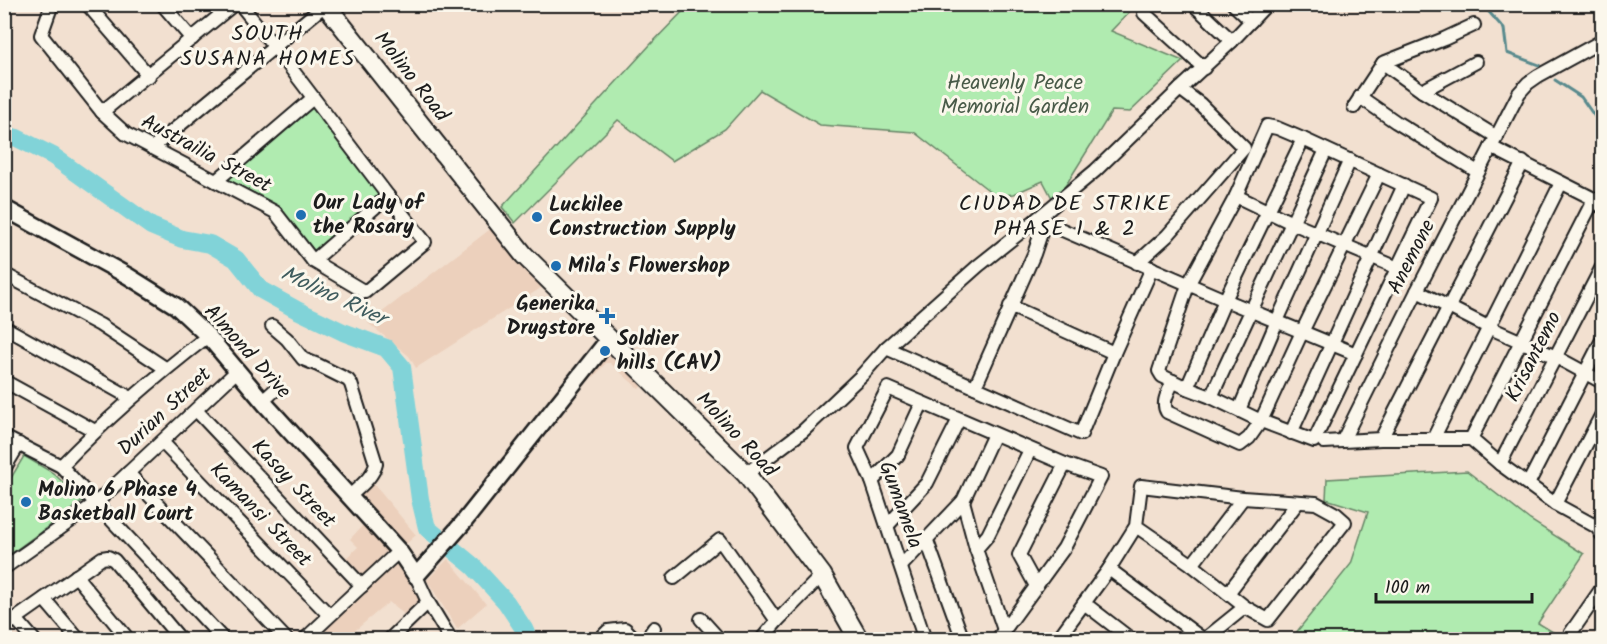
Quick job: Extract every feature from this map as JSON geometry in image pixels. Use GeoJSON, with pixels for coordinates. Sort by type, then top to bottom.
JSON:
{"type":"FeatureCollection","features":[{"type":"Feature","properties":{"kind":"main road","name":"Molino Road"},"geometry":{"type":"LineString","coordinates":[[325,5],[524,255],[746,474],[822,575],[860,639]]}},
{"type":"Feature","properties":{"kind":"street","name":"Austrailia Street"},"geometry":{"type":"LineString","coordinates":[[52,4],[41,34],[102,112],[126,134],[275,212],[313,261],[365,292],[424,242],[388,196]]}},
{"type":"Feature","properties":{"kind":"street"},"geometry":{"type":"LineString","coordinates":[[87,4],[149,76]]}},
{"type":"Feature","properties":{"kind":"street"},"geometry":{"type":"LineString","coordinates":[[162,4],[192,39]]}},
{"type":"Feature","properties":{"kind":"street"},"geometry":{"type":"LineString","coordinates":[[102,112],[149,76],[234,4]]}},
{"type":"Feature","properties":{"kind":"street"},"geometry":{"type":"LineString","coordinates":[[240,4],[388,196],[313,261]]}},
{"type":"Feature","properties":{"kind":"street"},"geometry":{"type":"LineString","coordinates":[[1193,4],[1232,41]]}},
{"type":"Feature","properties":{"kind":"street"},"geometry":{"type":"LineString","coordinates":[[1233,4],[1251,21]]}},
{"type":"Feature","properties":{"kind":"street"},"geometry":{"type":"LineString","coordinates":[[746,474],[803,431],[862,375],[886,348],[978,266],[1040,221],[1204,68],[1267,4]]}},
{"type":"Feature","properties":{"kind":"street"},"geometry":{"type":"LineString","coordinates":[[152,148],[325,5]]}},
{"type":"Feature","properties":{"kind":"street"},"geometry":{"type":"LineString","coordinates":[[1144,13],[1204,68]]}},
{"type":"Feature","properties":{"kind":"street"},"geometry":{"type":"LineString","coordinates":[[1474,25],[1383,63],[1357,102],[1396,122],[1478,172]]}},
{"type":"Feature","properties":{"kind":"street","name":"Anemone"},"geometry":{"type":"LineString","coordinates":[[1343,440],[1519,93],[1538,76],[1602,41]]}},
{"type":"Feature","properties":{"kind":"street"},"geometry":{"type":"LineString","coordinates":[[1422,91],[1476,62]]}},
{"type":"Feature","properties":{"kind":"street"},"geometry":{"type":"LineString","coordinates":[[1383,63],[1523,162],[1598,203],[1521,342],[1471,439]]}},
{"type":"Feature","properties":{"kind":"street"},"geometry":{"type":"LineString","coordinates":[[1137,263],[1167,236],[1244,148],[1200,104],[1180,88]]}},
{"type":"Feature","properties":{"kind":"street"},"geometry":{"type":"LineString","coordinates":[[216,181],[313,98]]}},
{"type":"Feature","properties":{"kind":"street"},"geometry":{"type":"LineString","coordinates":[[1268,126],[1303,139],[1431,198],[1314,441],[1261,421],[1187,388],[1162,376],[1159,371],[1188,285],[1236,196],[1268,126]]}},
{"type":"Feature","properties":{"kind":"street"},"geometry":{"type":"LineString","coordinates":[[1187,388],[1225,300],[1303,139]]}},
{"type":"Feature","properties":{"kind":"street"},"geometry":{"type":"LineString","coordinates":[[1211,397],[1326,150]]}},
{"type":"Feature","properties":{"kind":"street"},"geometry":{"type":"LineString","coordinates":[[1239,410],[1350,160]]}},
{"type":"Feature","properties":{"kind":"street"},"geometry":{"type":"LineString","coordinates":[[1381,439],[1523,162]]}},
{"type":"Feature","properties":{"kind":"street"},"geometry":{"type":"LineString","coordinates":[[1173,381],[1164,402],[1167,412],[1240,445],[1249,438],[1261,421],[1379,174]]}},
{"type":"Feature","properties":{"kind":"street"},"geometry":{"type":"LineString","coordinates":[[1432,439],[1561,183]]}},
{"type":"Feature","properties":{"kind":"street"},"geometry":{"type":"LineString","coordinates":[[1291,433],[1404,185]]}},
{"type":"Feature","properties":{"kind":"street"},"geometry":{"type":"LineString","coordinates":[[1236,196],[1398,268]]}},
{"type":"Feature","properties":{"kind":"street","name":"Almond Drive"},"geometry":{"type":"LineString","coordinates":[[4,208],[128,276],[176,306],[208,336],[263,401],[399,551],[416,576]]}},
{"type":"Feature","properties":{"kind":"street"},"geometry":{"type":"LineString","coordinates":[[1040,221],[1356,354]]}},
{"type":"Feature","properties":{"kind":"street"},"geometry":{"type":"LineString","coordinates":[[975,387],[1034,254],[1040,221]]}},
{"type":"Feature","properties":{"kind":"street","name":"Krisantemo"},"geometry":{"type":"LineString","coordinates":[[1500,464],[1602,267]]}},
{"type":"Feature","properties":{"kind":"street"},"geometry":{"type":"LineString","coordinates":[[886,348],[1081,434],[1152,268]]}},
{"type":"Feature","properties":{"kind":"street"},"geometry":{"type":"LineString","coordinates":[[4,274],[100,325],[165,368]]}},
{"type":"Feature","properties":{"kind":"street"},"geometry":{"type":"LineString","coordinates":[[1417,291],[1488,327],[1556,357],[1602,382]]}},
{"type":"Feature","properties":{"kind":"street"},"geometry":{"type":"LineString","coordinates":[[1010,306],[1114,353]]}},
{"type":"Feature","properties":{"kind":"street"},"geometry":{"type":"LineString","coordinates":[[272,326],[287,339],[303,359],[348,380],[351,384],[376,468],[350,496]]}},
{"type":"Feature","properties":{"kind":"street"},"geometry":{"type":"LineString","coordinates":[[4,327],[131,398]]}},
{"type":"Feature","properties":{"kind":"street"},"geometry":{"type":"LineString","coordinates":[[61,466],[131,398],[165,368],[208,336]]}},
{"type":"Feature","properties":{"kind":"street"},"geometry":{"type":"LineString","coordinates":[[451,639],[428,602],[416,576],[463,523],[609,339]]}},
{"type":"Feature","properties":{"kind":"street"},"geometry":{"type":"LineString","coordinates":[[1528,484],[1602,340]]}},
{"type":"Feature","properties":{"kind":"street","name":"Durian Street"},"geometry":{"type":"LineString","coordinates":[[4,568],[96,503],[237,371]]}},
{"type":"Feature","properties":{"kind":"street"},"geometry":{"type":"LineString","coordinates":[[4,381],[95,431]]}},
{"type":"Feature","properties":{"kind":"street"},"geometry":{"type":"LineString","coordinates":[[263,401],[277,388]]}},
{"type":"Feature","properties":{"kind":"street","name":"Gumamela"},"geometry":{"type":"LineString","coordinates":[[922,403],[888,388],[857,448],[872,481],[925,639]]}},
{"type":"Feature","properties":{"kind":"street"},"geometry":{"type":"LineString","coordinates":[[872,481],[898,455],[922,403],[1030,450],[1101,477],[1064,548],[1000,635]]}},
{"type":"Feature","properties":{"kind":"street","name":"Kasoy Street"},"geometry":{"type":"LineString","coordinates":[[196,410],[362,586]]}},
{"type":"Feature","properties":{"kind":"street"},"geometry":{"type":"LineString","coordinates":[[1555,504],[1602,414]]}},
{"type":"Feature","properties":{"kind":"street"},"geometry":{"type":"LineString","coordinates":[[887,526],[927,483],[958,419]]}},
{"type":"Feature","properties":{"kind":"street"},"geometry":{"type":"LineString","coordinates":[[901,566],[963,501],[994,434]]}},
{"type":"Feature","properties":{"kind":"street"},"geometry":{"type":"LineString","coordinates":[[4,436],[61,466],[224,639]]}},
{"type":"Feature","properties":{"kind":"street"},"geometry":{"type":"LineString","coordinates":[[1324,442],[1381,439],[1471,439],[1500,464],[1555,504],[1600,526]]}},
{"type":"Feature","properties":{"kind":"street","name":"Kamansi Street"},"geometry":{"type":"LineString","coordinates":[[162,442],[329,615]]}},
{"type":"Feature","properties":{"kind":"street"},"geometry":{"type":"LineString","coordinates":[[4,469],[19,444]]}},
{"type":"Feature","properties":{"kind":"street"},"geometry":{"type":"LineString","coordinates":[[976,549],[988,535],[1030,450]]}},
{"type":"Feature","properties":{"kind":"street"},"geometry":{"type":"LineString","coordinates":[[1036,586],[1019,555],[1065,464]]}},
{"type":"Feature","properties":{"kind":"street"},"geometry":{"type":"LineString","coordinates":[[128,473],[287,639]]}},
{"type":"Feature","properties":{"kind":"street"},"geometry":{"type":"LineString","coordinates":[[1059,639],[1109,569],[1136,526],[1141,486],[1243,498],[1316,503],[1345,522],[1268,621],[1245,607],[1192,565],[1136,526]]}},
{"type":"Feature","properties":{"kind":"street"},"geometry":{"type":"LineString","coordinates":[[1192,565],[1243,498]]}},
{"type":"Feature","properties":{"kind":"street"},"geometry":{"type":"LineString","coordinates":[[963,501],[1000,635]]}},
{"type":"Feature","properties":{"kind":"street"},"geometry":{"type":"LineString","coordinates":[[1228,593],[1298,502]]}},
{"type":"Feature","properties":{"kind":"street"},"geometry":{"type":"LineString","coordinates":[[674,578],[720,540],[777,621]]}},
{"type":"Feature","properties":{"kind":"street"},"geometry":{"type":"LineString","coordinates":[[927,541],[963,639]]}},
{"type":"Feature","properties":{"kind":"street"},"geometry":{"type":"LineString","coordinates":[[304,639],[399,551]]}},
{"type":"Feature","properties":{"kind":"street"},"geometry":{"type":"LineString","coordinates":[[4,627],[102,558],[108,557],[114,560],[181,639]]}},
{"type":"Feature","properties":{"kind":"street"},"geometry":{"type":"LineString","coordinates":[[1109,569],[1204,639],[1245,607]]}},
{"type":"Feature","properties":{"kind":"street"},"geometry":{"type":"LineString","coordinates":[[761,639],[822,575]]}},
{"type":"Feature","properties":{"kind":"street"},"geometry":{"type":"LineString","coordinates":[[76,576],[129,639]]}},
{"type":"Feature","properties":{"kind":"street"},"geometry":{"type":"LineString","coordinates":[[1571,639],[1570,634],[1602,588]]}},
{"type":"Feature","properties":{"kind":"street"},"geometry":{"type":"LineString","coordinates":[[44,599],[79,639]]}},
{"type":"Feature","properties":{"kind":"street"},"geometry":{"type":"LineString","coordinates":[[389,639],[428,602]]}},
{"type":"Feature","properties":{"kind":"street"},"geometry":{"type":"LineString","coordinates":[[1084,603],[1132,639]]}},
{"type":"Feature","properties":{"kind":"street"},"geometry":{"type":"LineString","coordinates":[[16,619],[34,639]]}},
{"type":"Feature","properties":{"kind":"street"},"geometry":{"type":"LineString","coordinates":[[700,620],[720,639]]}},
{"type":"Feature","properties":{"kind":"street"},"geometry":{"type":"LineString","coordinates":[[646,639],[654,628]]}},
{"type":"Feature","properties":{"kind":"street"},"geometry":{"type":"LineString","coordinates":[[599,639],[608,631],[625,629],[636,639]]}},
{"type":"Feature","properties":{"kind":"shaded area"},"geometry":{"type":"Polygon","coordinates":[[[493,227],[544,286],[416,368],[409,356],[368,323],[493,227]]]}},
{"type":"Feature","properties":{"kind":"shaded area"},"geometry":{"type":"Polygon","coordinates":[[[607,353],[642,385],[639,389],[610,363],[606,363],[594,377],[590,373],[607,353]]]}},
{"type":"Feature","properties":{"kind":"shaded area"},"geometry":{"type":"Polygon","coordinates":[[[372,482],[416,535],[404,546],[359,493],[372,482]]]}},
{"type":"Feature","properties":{"kind":"shaded area"},"geometry":{"type":"Polygon","coordinates":[[[364,524],[388,550],[363,577],[346,558],[358,547],[350,539],[364,524]]]}},
{"type":"Feature","properties":{"kind":"shaded area"},"geometry":{"type":"Polygon","coordinates":[[[448,559],[486,604],[457,629],[427,580],[448,559]]]}},
{"type":"Feature","properties":{"kind":"shaded area"},"geometry":{"type":"Polygon","coordinates":[[[395,563],[421,600],[405,615],[389,602],[345,639],[315,639],[395,563]]]}},
{"type":"Feature","properties":{"kind":"green space","name":"Heavenly Peace Memorial Garden"},"geometry":{"type":"Polygon","coordinates":[[[689,5],[1136,5],[1111,31],[1183,61],[1130,112],[1112,111],[1059,196],[1052,198],[1043,181],[1014,194],[1004,195],[1001,200],[914,132],[820,125],[760,90],[725,129],[672,161],[618,120],[515,223],[502,207],[689,5]]]}},
{"type":"Feature","properties":{"kind":"green space"},"geometry":{"type":"Polygon","coordinates":[[[311,106],[384,196],[315,255],[279,209],[223,177],[311,106]]]}},
{"type":"Feature","properties":{"kind":"green space"},"geometry":{"type":"Polygon","coordinates":[[[24,456],[53,473],[83,501],[5,558],[5,488],[24,456]]]}},
{"type":"Feature","properties":{"kind":"green space"},"geometry":{"type":"Polygon","coordinates":[[[1467,471],[1530,520],[1584,554],[1538,623],[1561,637],[1559,639],[1291,639],[1351,564],[1368,512],[1326,499],[1327,479],[1467,471]]]}},
{"type":"Feature","properties":{"kind":"waterway"},"geometry":{"type":"LineString","coordinates":[[1482,4],[1504,29],[1507,53],[1539,65]]}},
{"type":"Feature","properties":{"kind":"waterway"},"geometry":{"type":"LineString","coordinates":[[1555,80],[1581,97],[1602,127]]}},
{"type":"Feature","properties":{"kind":"waterway","name":"Molino River"},"geometry":{"type":"LineString","coordinates":[[4,135],[17,138],[53,156],[151,226],[182,239],[210,244],[236,259],[261,290],[343,332],[386,348],[402,367],[420,499],[427,528],[473,566],[506,602],[529,640]]}},
{"type":"Feature","properties":{"kind":"place","name":"Our Lady of the Rosary"},"geometry":{"type":"Point","coordinates":[301,215]}},
{"type":"Feature","properties":{"kind":"place","name":"Luckilee Construction Supply"},"geometry":{"type":"Point","coordinates":[537,217]}},
{"type":"Feature","properties":{"kind":"place","name":"Mila's Flowershop"},"geometry":{"type":"Point","coordinates":[556,266]}},
{"type":"Feature","properties":{"kind":"place","name":"Generika Drugstore"},"geometry":{"type":"Point","coordinates":[607,316]}},
{"type":"Feature","properties":{"kind":"place","name":"Soldier hills (CAV)"},"geometry":{"type":"Point","coordinates":[605,351]}},
{"type":"Feature","properties":{"kind":"place","name":"Molino 6 Phase 4 Basketball Court"},"geometry":{"type":"Point","coordinates":[26,502]}},
{"type":"Feature","properties":{"kind":"district","name":"SOUTH SUSANA HOMES"},"geometry":{"type":"Point","coordinates":[268,46]}},
{"type":"Feature","properties":{"kind":"district","name":"CIUDAD DE STRIKE PHASE 1 & 2"},"geometry":{"type":"Point","coordinates":[1065,216]}}]}
